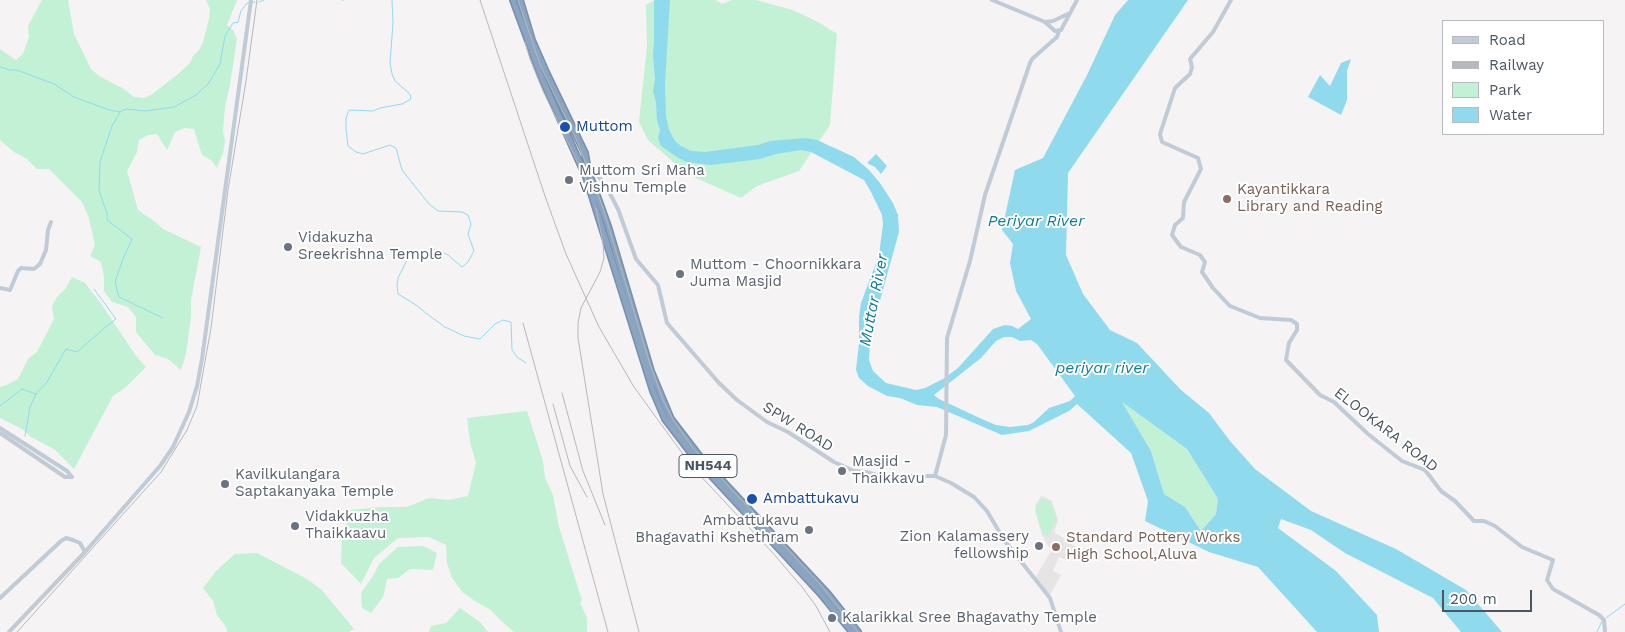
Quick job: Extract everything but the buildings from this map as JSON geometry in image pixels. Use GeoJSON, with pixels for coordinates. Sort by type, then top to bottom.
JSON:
{"type":"FeatureCollection","features":[{"type":"Feature","properties":{"kind":"highway","name":"NH544"},"geometry":{"type":"LineString","coordinates":[[513,0],[535,61],[586,177],[653,391],[664,419],[694,457],[820,593],[852,632]]}},
{"type":"Feature","properties":{"kind":"highway","name":"NH544"},"geometry":{"type":"LineString","coordinates":[[520,0],[532,40],[585,153],[588,170],[603,211],[651,371],[671,419],[701,458],[828,594],[858,632]]}},
{"type":"Feature","properties":{"kind":"main road"},"geometry":{"type":"LineString","coordinates":[[992,0],[1044,22],[1055,31],[1060,31]]}},
{"type":"Feature","properties":{"kind":"main road"},"geometry":{"type":"LineString","coordinates":[[935,476],[946,435],[947,338],[970,261],[985,196],[1030,63],[1057,37],[1077,0]]}},
{"type":"Feature","properties":{"kind":"main road","name":"ELOOKARA ROAD"},"geometry":{"type":"LineString","coordinates":[[1231,0],[1213,32],[1190,59],[1192,67],[1190,74],[1175,88],[1160,134],[1162,142],[1198,158],[1201,169],[1184,202],[1183,218],[1175,226],[1172,235],[1181,247],[1200,255],[1205,262],[1202,272],[1213,288],[1230,306],[1260,318],[1291,320],[1297,324],[1297,330],[1289,343],[1286,360],[1320,395],[1334,402],[1368,434],[1402,461],[1424,470],[1441,491],[1474,521],[1484,521],[1495,526],[1522,547],[1553,560],[1547,580],[1553,589],[1599,615],[1604,620],[1606,632]]}},
{"type":"Feature","properties":{"kind":"main road"},"geometry":{"type":"LineString","coordinates":[[9,632],[84,552],[160,466],[180,434],[194,400],[202,359],[251,2]]}},
{"type":"Feature","properties":{"kind":"main road"},"geometry":{"type":"LineString","coordinates":[[1044,22],[1055,20],[1070,13]]}},
{"type":"Feature","properties":{"kind":"main road"},"geometry":{"type":"LineString","coordinates":[[1055,20],[1062,22],[1063,26]]}},
{"type":"Feature","properties":{"kind":"main road"},"geometry":{"type":"LineString","coordinates":[[1051,28],[1055,20]]}},
{"type":"Feature","properties":{"kind":"main road","name":"SPW ROAD"},"geometry":{"type":"LineString","coordinates":[[588,170],[594,170],[602,180],[618,208],[636,259],[658,285],[667,323],[719,383],[737,400],[767,422],[788,432],[834,462],[854,471],[892,478],[935,476],[952,483],[974,497],[982,504],[1004,540],[1050,598],[1060,632]]}},
{"type":"Feature","properties":{"kind":"main road"},"geometry":{"type":"LineString","coordinates":[[0,288],[10,290],[21,268],[34,269],[40,264],[46,250],[48,230],[51,222]]}},
{"type":"Feature","properties":{"kind":"main road"},"geometry":{"type":"LineString","coordinates":[[0,428],[67,471],[72,477],[65,477],[0,433]]}},
{"type":"Feature","properties":{"kind":"main road"},"geometry":{"type":"LineString","coordinates":[[0,598],[66,538],[80,543],[84,552]]}},
{"type":"Feature","properties":{"kind":"shaded area","name":"Standard Pottery Works High School,Aluva"},"geometry":{"type":"Polygon","coordinates":[[[1041,496],[1052,501],[1058,520],[1054,532],[1065,539],[1063,545],[1065,541],[1075,546],[1069,561],[1059,557],[1061,552],[1053,571],[1061,575],[1050,595],[1035,578],[1051,551],[1042,535],[1035,511],[1036,504],[1041,496]]]}},
{"type":"Feature","properties":{"kind":"green space"},"geometry":{"type":"Polygon","coordinates":[[[42,0],[68,0],[74,34],[91,69],[99,76],[124,89],[134,97],[144,98],[151,95],[177,75],[190,63],[193,56],[199,50],[209,19],[210,9],[206,0],[237,0],[227,25],[233,30],[237,39],[225,107],[223,131],[225,141],[217,168],[211,160],[202,155],[194,129],[185,128],[175,132],[167,150],[157,134],[148,135],[139,140],[137,152],[127,171],[138,210],[163,229],[201,247],[191,300],[186,354],[181,370],[168,359],[155,355],[136,332],[136,317],[128,307],[112,302],[104,291],[101,262],[90,256],[95,245],[89,218],[82,202],[49,169],[37,169],[27,159],[14,152],[0,140],[0,49],[16,60],[23,54],[29,37],[28,26],[42,0]]]}},
{"type":"Feature","properties":{"kind":"green space"},"geometry":{"type":"Polygon","coordinates":[[[655,0],[716,0],[722,4],[732,0],[756,0],[793,10],[837,34],[830,125],[799,171],[757,186],[741,198],[687,174],[648,140],[639,122],[647,47],[646,5],[655,0]]]}},
{"type":"Feature","properties":{"kind":"green space"},"geometry":{"type":"Polygon","coordinates":[[[72,277],[85,283],[136,356],[146,367],[126,387],[113,396],[74,469],[54,449],[0,418],[0,387],[18,379],[28,359],[37,352],[54,319],[52,306],[72,277]]]}},
{"type":"Feature","properties":{"kind":"green space"},"geometry":{"type":"Polygon","coordinates":[[[1121,401],[1187,449],[1218,499],[1216,514],[1201,531],[1185,507],[1164,494],[1151,451],[1121,401]]]}},
{"type":"Feature","properties":{"kind":"green space"},"geometry":{"type":"Polygon","coordinates":[[[527,411],[543,461],[545,478],[553,495],[559,527],[582,600],[580,603],[587,618],[587,632],[514,632],[491,610],[462,592],[452,578],[447,563],[446,545],[429,537],[398,538],[374,558],[361,584],[341,563],[342,537],[351,510],[407,507],[429,498],[448,500],[468,496],[476,463],[470,442],[467,418],[527,411]]]}},
{"type":"Feature","properties":{"kind":"green space"},"geometry":{"type":"Polygon","coordinates":[[[1042,498],[1051,502],[1057,520],[1048,536],[1043,534],[1036,513],[1036,507],[1042,498]]]}},
{"type":"Feature","properties":{"kind":"green space"},"geometry":{"type":"Polygon","coordinates":[[[423,546],[437,553],[433,570],[410,569],[398,578],[387,579],[383,597],[371,613],[362,608],[361,593],[379,564],[398,547],[423,546]]]}},
{"type":"Feature","properties":{"kind":"green space"},"geometry":{"type":"Polygon","coordinates":[[[257,553],[305,578],[321,589],[354,629],[349,632],[227,632],[226,627],[217,615],[213,601],[203,588],[216,571],[235,554],[257,553]]]}},
{"type":"Feature","properties":{"kind":"green space"},"geometry":{"type":"Polygon","coordinates":[[[460,608],[480,622],[488,632],[429,632],[431,626],[446,623],[460,608]]]}},
{"type":"Feature","properties":{"kind":"water"},"geometry":{"type":"Polygon","coordinates":[[[654,0],[670,0],[665,83],[666,116],[669,130],[675,141],[681,146],[691,151],[705,152],[758,145],[770,141],[806,138],[817,140],[854,157],[880,183],[893,203],[898,215],[899,232],[876,315],[869,360],[873,371],[886,383],[916,390],[925,388],[943,379],[958,368],[993,329],[1005,325],[1018,329],[1031,319],[1016,291],[1010,263],[1013,244],[1002,230],[1015,170],[1043,158],[1087,75],[1115,15],[1128,0],[1188,0],[1068,173],[1066,255],[1083,294],[1110,330],[1137,343],[1181,390],[1209,413],[1230,441],[1255,469],[1311,511],[1396,549],[1466,590],[1502,632],[1461,632],[1433,598],[1345,553],[1311,530],[1281,519],[1278,528],[1336,571],[1377,615],[1379,632],[1317,632],[1258,567],[1209,552],[1145,521],[1148,501],[1131,453],[1077,404],[1069,411],[1029,431],[1002,435],[937,407],[917,405],[900,398],[887,396],[868,386],[859,378],[856,370],[859,316],[861,303],[879,255],[883,224],[882,215],[864,180],[811,152],[801,150],[760,159],[711,165],[686,162],[677,157],[661,146],[658,138],[660,130],[653,91],[655,79],[654,0]],[[1004,337],[996,341],[981,358],[934,395],[984,420],[996,425],[1010,427],[1028,425],[1049,408],[1070,401],[1075,396],[1037,344],[1031,340],[1020,341],[1012,337],[1004,337]],[[1122,402],[1151,451],[1164,494],[1185,507],[1201,531],[1216,514],[1218,499],[1187,449],[1122,402]]]}},
{"type":"Feature","properties":{"kind":"water"},"geometry":{"type":"Polygon","coordinates":[[[1351,59],[1347,71],[1347,100],[1341,115],[1308,97],[1320,75],[1330,86],[1341,63],[1351,59]]]}},
{"type":"Feature","properties":{"kind":"water"},"geometry":{"type":"Polygon","coordinates":[[[876,154],[887,166],[881,174],[875,167],[867,163],[876,154]]]}},
{"type":"Feature","properties":{"kind":"waterway"},"geometry":{"type":"LineString","coordinates":[[259,2],[264,0]]}},
{"type":"Feature","properties":{"kind":"waterway"},"geometry":{"type":"LineString","coordinates":[[392,0],[393,23],[390,63],[392,74],[395,81],[410,94],[411,99],[402,104],[373,111],[349,110],[346,118],[348,146],[356,152],[363,154],[390,145],[396,148],[402,170],[429,204],[438,211],[462,212],[468,215],[471,224],[468,234],[474,251],[468,262],[462,267],[440,251],[431,249],[414,254],[406,262],[398,278],[398,294],[445,327],[464,336],[480,339],[495,324],[503,320],[511,322],[512,350],[517,357],[526,363]]}},
{"type":"Feature","properties":{"kind":"waterway"},"geometry":{"type":"LineString","coordinates":[[163,318],[119,297],[115,282],[132,239],[107,220],[107,213],[99,191],[100,162],[112,126],[120,112],[126,109],[146,111],[174,107],[196,95],[208,84],[220,64],[225,36],[233,23],[238,22],[241,11],[247,3],[255,2]]}},
{"type":"Feature","properties":{"kind":"waterway"},"geometry":{"type":"LineString","coordinates":[[0,67],[17,70],[54,84],[74,97],[109,110],[120,112]]}},
{"type":"Feature","properties":{"kind":"waterway"},"geometry":{"type":"LineString","coordinates":[[25,436],[30,407],[36,394],[47,382],[66,349],[77,352],[116,319],[94,289]]}},
{"type":"Feature","properties":{"kind":"waterway"},"geometry":{"type":"LineString","coordinates":[[0,406],[22,389],[36,394]]}},
{"type":"Feature","properties":{"kind":"waterway"},"geometry":{"type":"LineString","coordinates":[[1606,618],[1625,604]]}},
{"type":"Feature","properties":{"kind":"waterway"},"geometry":{"type":"LineString","coordinates":[[1597,632],[1602,621]]}},
{"type":"Feature","properties":{"kind":"railway"},"geometry":{"type":"LineString","coordinates":[[17,632],[161,472],[187,430],[197,406],[211,328],[228,190],[257,0]]}},
{"type":"Feature","properties":{"kind":"railway"},"geometry":{"type":"LineString","coordinates":[[480,0],[566,254],[599,327],[634,387],[693,468],[772,552],[802,587],[816,606],[830,632]]}},
{"type":"Feature","properties":{"kind":"railway"},"geometry":{"type":"LineString","coordinates":[[518,0],[541,67],[577,141],[603,208],[649,361],[663,400],[674,421],[693,448],[820,584],[858,632]]}},
{"type":"Feature","properties":{"kind":"railway"},"geometry":{"type":"LineString","coordinates":[[525,42],[543,91],[589,186]]}},
{"type":"Feature","properties":{"kind":"railway"},"geometry":{"type":"LineString","coordinates":[[596,208],[604,258],[600,272],[581,308],[578,338],[603,494],[639,632]]}},
{"type":"Feature","properties":{"kind":"railway"},"geometry":{"type":"LineString","coordinates":[[523,323],[608,632]]}},
{"type":"Feature","properties":{"kind":"railway"},"geometry":{"type":"LineString","coordinates":[[562,393],[583,471],[605,525]]}},
{"type":"Feature","properties":{"kind":"railway"},"geometry":{"type":"LineString","coordinates":[[553,404],[570,466],[587,497]]}},
{"type":"Feature","properties":{"kind":"place","name":"Muttom"},"geometry":{"type":"Point","coordinates":[565,127]}},
{"type":"Feature","properties":{"kind":"place","name":"Muttom Sri Maha Vishnu Temple"},"geometry":{"type":"Point","coordinates":[569,180]}},
{"type":"Feature","properties":{"kind":"place","name":"Kayantikkara Library and Reading"},"geometry":{"type":"Point","coordinates":[1227,199]}},
{"type":"Feature","properties":{"kind":"place","name":"Vidakuzha Sreekrishna Temple"},"geometry":{"type":"Point","coordinates":[288,247]}},
{"type":"Feature","properties":{"kind":"place","name":"Muttom - Choornikkara Juma Masjid"},"geometry":{"type":"Point","coordinates":[680,274]}},
{"type":"Feature","properties":{"kind":"place","name":"Masjid - Thaikkavu"},"geometry":{"type":"Point","coordinates":[842,471]}},
{"type":"Feature","properties":{"kind":"place","name":"Kavilkulangara Saptakanyaka Temple"},"geometry":{"type":"Point","coordinates":[225,484]}},
{"type":"Feature","properties":{"kind":"place","name":"Ambattukavu"},"geometry":{"type":"Point","coordinates":[752,499]}},
{"type":"Feature","properties":{"kind":"place","name":"Vidakkuzha Thaikkaavu"},"geometry":{"type":"Point","coordinates":[295,526]}},
{"type":"Feature","properties":{"kind":"place","name":"Ambattukavu Bhagavathi Kshethram"},"geometry":{"type":"Point","coordinates":[809,530]}},
{"type":"Feature","properties":{"kind":"place","name":"Zion Kalamassery fellowship"},"geometry":{"type":"Point","coordinates":[1039,546]}},
{"type":"Feature","properties":{"kind":"place","name":"Standard Pottery Works High School,Aluva"},"geometry":{"type":"Point","coordinates":[1056,547]}},
{"type":"Feature","properties":{"kind":"place","name":"Kalarikkal Sree Bhagavathy Temple"},"geometry":{"type":"Point","coordinates":[832,618]}},
{"type":"Feature","properties":{"kind":"water label","name":"Periyar River"},"geometry":{"type":"Point","coordinates":[1036,221]}},
{"type":"Feature","properties":{"kind":"water label","name":"Muttar River"},"geometry":{"type":"Point","coordinates":[874,300]}},
{"type":"Feature","properties":{"kind":"water label","name":"periyar river"},"geometry":{"type":"Point","coordinates":[1102,368]}}]}
